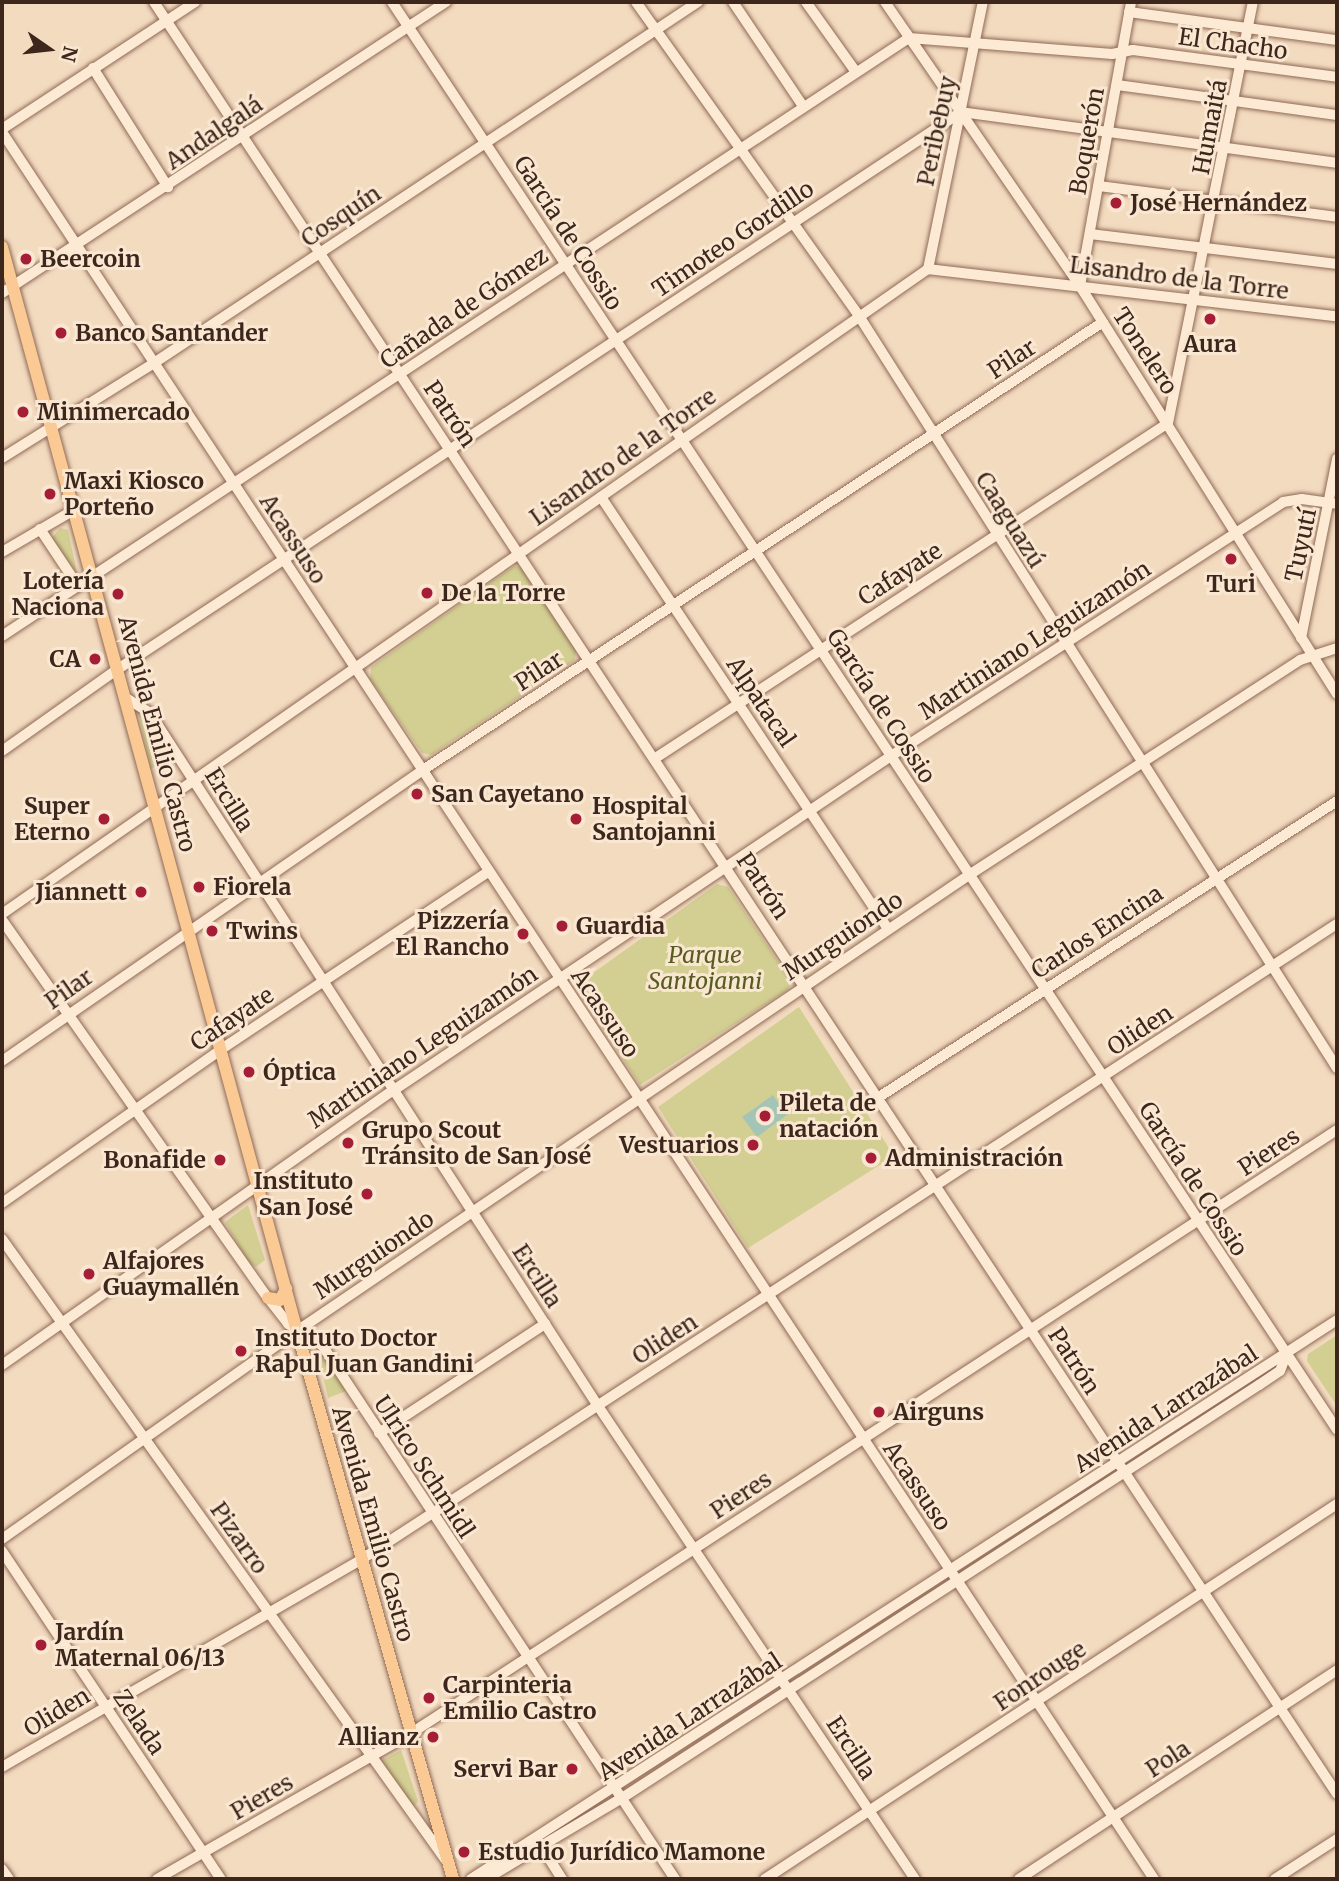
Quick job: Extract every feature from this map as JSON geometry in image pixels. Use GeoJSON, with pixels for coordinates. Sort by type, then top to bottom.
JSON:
{"type":"FeatureCollection","features":[{"type":"Feature","properties":{"kind":"main road","name":"Avenida Emilio Castro"},"geometry":{"type":"LineString","coordinates":[[2,247],[7,290],[52,429],[223,1048],[297,1331],[445,1859],[453,1879]]}},
{"type":"Feature","properties":{"kind":"main road"},"geometry":{"type":"LineString","coordinates":[[268,1298],[280,1300],[286,1289]]}},
{"type":"Feature","properties":{"kind":"street","name":"Patrón"},"geometry":{"type":"LineString","coordinates":[[154,2],[241,137],[727,866],[1337,1794]]}},
{"type":"Feature","properties":{"kind":"street"},"geometry":{"type":"LineString","coordinates":[[2,130],[195,2]]}},
{"type":"Feature","properties":{"kind":"street","name":"García de Cossio"},"geometry":{"type":"LineString","coordinates":[[392,2],[1337,1430]]}},
{"type":"Feature","properties":{"kind":"street","name":"Andalgalá"},"geometry":{"type":"LineString","coordinates":[[7,290],[168,187],[446,2]]}},
{"type":"Feature","properties":{"kind":"street","name":"Caaguazú"},"geometry":{"type":"LineString","coordinates":[[636,2],[859,316],[1214,880],[1337,1068]]}},
{"type":"Feature","properties":{"kind":"street","name":"Cosquín"},"geometry":{"type":"LineString","coordinates":[[2,458],[154,363],[698,2]]}},
{"type":"Feature","properties":{"kind":"street"},"geometry":{"type":"LineString","coordinates":[[733,2],[803,106]]}},
{"type":"Feature","properties":{"kind":"street"},"geometry":{"type":"LineString","coordinates":[[806,2],[856,72]]}},
{"type":"Feature","properties":{"kind":"street","name":"Tonelero"},"geometry":{"type":"LineString","coordinates":[[885,2],[1080,286],[1337,694]]}},
{"type":"Feature","properties":{"kind":"street","name":"Peribebuy"},"geometry":{"type":"LineString","coordinates":[[928,269],[983,2]]}},
{"type":"Feature","properties":{"kind":"street","name":"Humaitá"},"geometry":{"type":"LineString","coordinates":[[1168,423],[1216,201],[1253,2]]}},
{"type":"Feature","properties":{"kind":"street"},"geometry":{"type":"LineString","coordinates":[[1130,7],[1248,28],[1337,40]]}},
{"type":"Feature","properties":{"kind":"street","name":"Boquerón"},"geometry":{"type":"LineString","coordinates":[[1080,286],[1130,7]]}},
{"type":"Feature","properties":{"kind":"street"},"geometry":{"type":"LineString","coordinates":[[909,38],[1123,52]]}},
{"type":"Feature","properties":{"kind":"street","name":"Cañada de Gómez"},"geometry":{"type":"LineString","coordinates":[[2,636],[909,38]]}},
{"type":"Feature","properties":{"kind":"street","name":"El Chacho"},"geometry":{"type":"LineString","coordinates":[[1123,52],[1242,64],[1337,78]]}},
{"type":"Feature","properties":{"kind":"street"},"geometry":{"type":"LineString","coordinates":[[93,68],[168,187]]}},
{"type":"Feature","properties":{"kind":"street"},"geometry":{"type":"LineString","coordinates":[[1117,85],[1337,115]]}},
{"type":"Feature","properties":{"kind":"street"},"geometry":{"type":"LineString","coordinates":[[961,113],[1337,163]]}},
{"type":"Feature","properties":{"kind":"street","name":"Timoteo Gordillo"},"geometry":{"type":"LineString","coordinates":[[2,751],[118,669],[961,113]]}},
{"type":"Feature","properties":{"kind":"street","name":"Acassuso"},"geometry":{"type":"LineString","coordinates":[[2,130],[639,1098],[766,1296],[1154,1879]]}},
{"type":"Feature","properties":{"kind":"street"},"geometry":{"type":"LineString","coordinates":[[1099,186],[1337,216]]}},
{"type":"Feature","properties":{"kind":"street"},"geometry":{"type":"LineString","coordinates":[[1090,234],[1337,264]]}},
{"type":"Feature","properties":{"kind":"street","name":"Lisandro de la Torre"},"geometry":{"type":"LineString","coordinates":[[2,914],[928,269],[1337,316]]}},
{"type":"Feature","properties":{"kind":"street","name":"Pilar"},"geometry":{"type":"LineString","coordinates":[[2,1061],[189,928],[423,770],[1103,322]]}},
{"type":"Feature","properties":{"kind":"street","name":"Cafayate"},"geometry":{"type":"LineString","coordinates":[[654,759],[1168,423]]}},
{"type":"Feature","properties":{"kind":"street","name":"Tuyutí"},"geometry":{"type":"LineString","coordinates":[[1301,638],[1333,503],[1337,459]]}},
{"type":"Feature","properties":{"kind":"street","name":"Alpatacal"},"geometry":{"type":"LineString","coordinates":[[601,497],[888,929]]}},
{"type":"Feature","properties":{"kind":"street","name":"Martiniano Leguizamón"},"geometry":{"type":"LineString","coordinates":[[2,1365],[257,1183],[891,756],[1292,499],[1333,503]]}},
{"type":"Feature","properties":{"kind":"street"},"geometry":{"type":"LineString","coordinates":[[2,552],[74,510]]}},
{"type":"Feature","properties":{"kind":"street"},"geometry":{"type":"LineString","coordinates":[[40,529],[78,586]]}},
{"type":"Feature","properties":{"kind":"street","name":"Murguiondo"},"geometry":{"type":"LineString","coordinates":[[2,1539],[297,1331],[888,929],[1312,654],[1337,648]]}},
{"type":"Feature","properties":{"kind":"street","name":"Ercilla"},"geometry":{"type":"LineString","coordinates":[[126,698],[150,713],[598,1406],[915,1879]]}},
{"type":"Feature","properties":{"kind":"street","name":"Carlos Encina"},"geometry":{"type":"LineString","coordinates":[[879,1097],[1337,801]]}},
{"type":"Feature","properties":{"kind":"street","name":"Cafayate"},"geometry":{"type":"LineString","coordinates":[[2,1203],[223,1048],[488,872]]}},
{"type":"Feature","properties":{"kind":"street","name":"Ulrico Schmidl"},"geometry":{"type":"LineString","coordinates":[[2,920],[268,1298],[297,1331],[322,1345],[430,1514],[528,1656],[675,1879]]}},
{"type":"Feature","properties":{"kind":"street","name":"Oliden"},"geometry":{"type":"LineString","coordinates":[[2,1767],[105,1705],[270,1616],[362,1559],[1337,925]]}},
{"type":"Feature","properties":{"kind":"street","name":"Pieres"},"geometry":{"type":"LineString","coordinates":[[157,1879],[410,1734],[1337,1130]]}},
{"type":"Feature","properties":{"kind":"street","name":"Pizarro"},"geometry":{"type":"LineString","coordinates":[[2,1239],[370,1758],[445,1859]]}},
{"type":"Feature","properties":{"kind":"street"},"geometry":{"type":"LineString","coordinates":[[1286,1354],[1337,1320]]}},
{"type":"Feature","properties":{"kind":"street"},"geometry":{"type":"LineString","coordinates":[[379,1433],[545,1324]]}},
{"type":"Feature","properties":{"kind":"street","name":"Avenida Larrazábal"},"geometry":{"type":"LineString","coordinates":[[471,1879],[622,1798],[790,1690],[1118,1462],[1286,1354]]}},
{"type":"Feature","properties":{"kind":"street","name":"Avenida Larrazábal"},"geometry":{"type":"LineString","coordinates":[[486,1879],[615,1788],[783,1679],[1125,1472],[1280,1371],[1286,1354]]}},
{"type":"Feature","properties":{"kind":"street","name":"Fonrouge"},"geometry":{"type":"LineString","coordinates":[[765,1879],[1337,1503]]}},
{"type":"Feature","properties":{"kind":"street","name":"Zelada"},"geometry":{"type":"LineString","coordinates":[[2,1551],[221,1879]]}},
{"type":"Feature","properties":{"kind":"street","name":"Pola"},"geometry":{"type":"LineString","coordinates":[[1020,1879],[1337,1670]]}},
{"type":"Feature","properties":{"kind":"street"},"geometry":{"type":"LineString","coordinates":[[1275,1879],[1337,1839]]}},
{"type":"Feature","properties":{"kind":"street"},"geometry":{"type":"LineString","coordinates":[[539,1842],[562,1879]]}},
{"type":"Feature","properties":{"kind":"street"},"geometry":{"type":"LineString","coordinates":[[2,1868],[9,1879]]}},
{"type":"Feature","properties":{"kind":"green space"},"geometry":{"type":"Polygon","coordinates":[[[60,528],[68,530],[77,573],[52,538],[60,528]]]}},
{"type":"Feature","properties":{"kind":"green space"},"geometry":{"type":"Polygon","coordinates":[[[514,566],[524,568],[576,650],[575,660],[431,755],[422,753],[370,679],[371,667],[514,566]]]}},
{"type":"Feature","properties":{"kind":"green space"},"geometry":{"type":"Polygon","coordinates":[[[145,713],[173,755],[151,769],[139,716],[145,713]]]}},
{"type":"Feature","properties":{"kind":"green space","name":"Parque Santojanni"},"geometry":{"type":"Polygon","coordinates":[[[717,884],[728,887],[791,981],[789,989],[640,1085],[575,986],[717,884]]]}},
{"type":"Feature","properties":{"kind":"green space"},"geometry":{"type":"Polygon","coordinates":[[[799,1007],[894,1156],[748,1248],[658,1107],[799,1007]]]}},
{"type":"Feature","properties":{"kind":"green space"},"geometry":{"type":"Polygon","coordinates":[[[248,1205],[265,1260],[256,1267],[248,1262],[225,1222],[248,1205]]]}},
{"type":"Feature","properties":{"kind":"green space"},"geometry":{"type":"Polygon","coordinates":[[[1337,1335],[1337,1406],[1307,1361],[1308,1354],[1337,1335]]]}},
{"type":"Feature","properties":{"kind":"green space"},"geometry":{"type":"Polygon","coordinates":[[[317,1350],[322,1356],[346,1391],[328,1398],[317,1350]]]}},
{"type":"Feature","properties":{"kind":"green space"},"geometry":{"type":"Polygon","coordinates":[[[401,1750],[418,1801],[414,1807],[379,1762],[401,1750]]]}},
{"type":"Feature","properties":{"kind":"shaded area","name":"Pileta de natación"},"geometry":{"type":"Polygon","coordinates":[[[773,1095],[787,1115],[757,1137],[742,1117],[773,1095]]]}},
{"type":"Feature","properties":{"kind":"place","name":"José Hernández"},"geometry":{"type":"Point","coordinates":[1116,203]}},
{"type":"Feature","properties":{"kind":"place","name":"Beercoin"},"geometry":{"type":"Point","coordinates":[26,259]}},
{"type":"Feature","properties":{"kind":"place","name":"Aura"},"geometry":{"type":"Point","coordinates":[1210,319]}},
{"type":"Feature","properties":{"kind":"place","name":"Banco Santander"},"geometry":{"type":"Point","coordinates":[61,333]}},
{"type":"Feature","properties":{"kind":"place","name":"Minimercado"},"geometry":{"type":"Point","coordinates":[23,412]}},
{"type":"Feature","properties":{"kind":"place","name":"Maxi Kiosco Porteño"},"geometry":{"type":"Point","coordinates":[50,494]}},
{"type":"Feature","properties":{"kind":"place","name":"Turi"},"geometry":{"type":"Point","coordinates":[1231,559]}},
{"type":"Feature","properties":{"kind":"place","name":"De la Torre"},"geometry":{"type":"Point","coordinates":[427,593]}},
{"type":"Feature","properties":{"kind":"place","name":"Lotería Naciona"},"geometry":{"type":"Point","coordinates":[118,594]}},
{"type":"Feature","properties":{"kind":"place","name":"CA"},"geometry":{"type":"Point","coordinates":[95,659]}},
{"type":"Feature","properties":{"kind":"place","name":"San Cayetano"},"geometry":{"type":"Point","coordinates":[417,794]}},
{"type":"Feature","properties":{"kind":"place","name":"Super Eterno"},"geometry":{"type":"Point","coordinates":[104,819]}},
{"type":"Feature","properties":{"kind":"place","name":"Hospital Santojanni"},"geometry":{"type":"Point","coordinates":[576,819]}},
{"type":"Feature","properties":{"kind":"place","name":"Fiorela"},"geometry":{"type":"Point","coordinates":[199,887]}},
{"type":"Feature","properties":{"kind":"place","name":"Jiannett"},"geometry":{"type":"Point","coordinates":[141,892]}},
{"type":"Feature","properties":{"kind":"place","name":"Guardia"},"geometry":{"type":"Point","coordinates":[562,926]}},
{"type":"Feature","properties":{"kind":"place","name":"Twins"},"geometry":{"type":"Point","coordinates":[212,931]}},
{"type":"Feature","properties":{"kind":"place","name":"Pizzería El Rancho"},"geometry":{"type":"Point","coordinates":[523,934]}},
{"type":"Feature","properties":{"kind":"place","name":"Óptica"},"geometry":{"type":"Point","coordinates":[249,1072]}},
{"type":"Feature","properties":{"kind":"place","name":"Pileta de natación"},"geometry":{"type":"Point","coordinates":[765,1116]}},
{"type":"Feature","properties":{"kind":"place","name":"Grupo Scout Tránsito de San José"},"geometry":{"type":"Point","coordinates":[348,1143]}},
{"type":"Feature","properties":{"kind":"place","name":"Vestuarios"},"geometry":{"type":"Point","coordinates":[753,1145]}},
{"type":"Feature","properties":{"kind":"place","name":"Administración"},"geometry":{"type":"Point","coordinates":[871,1158]}},
{"type":"Feature","properties":{"kind":"place","name":"Bonafide"},"geometry":{"type":"Point","coordinates":[220,1160]}},
{"type":"Feature","properties":{"kind":"place","name":"Instituto San José"},"geometry":{"type":"Point","coordinates":[367,1194]}},
{"type":"Feature","properties":{"kind":"place","name":"Alfajores Guaymallén"},"geometry":{"type":"Point","coordinates":[89,1274]}},
{"type":"Feature","properties":{"kind":"place","name":"Instituto Doctor Raþul Juan Gandini"},"geometry":{"type":"Point","coordinates":[241,1351]}},
{"type":"Feature","properties":{"kind":"place","name":"Airguns"},"geometry":{"type":"Point","coordinates":[879,1412]}},
{"type":"Feature","properties":{"kind":"place","name":"Jardín Maternal 06/13"},"geometry":{"type":"Point","coordinates":[41,1645]}},
{"type":"Feature","properties":{"kind":"place","name":"Carpinteria Emilio Castro"},"geometry":{"type":"Point","coordinates":[429,1698]}},
{"type":"Feature","properties":{"kind":"place","name":"Allianz"},"geometry":{"type":"Point","coordinates":[433,1737]}},
{"type":"Feature","properties":{"kind":"place","name":"Servi Bar"},"geometry":{"type":"Point","coordinates":[572,1769]}},
{"type":"Feature","properties":{"kind":"place","name":"Estudio Jurídico Mamone"},"geometry":{"type":"Point","coordinates":[464,1852]}}]}
